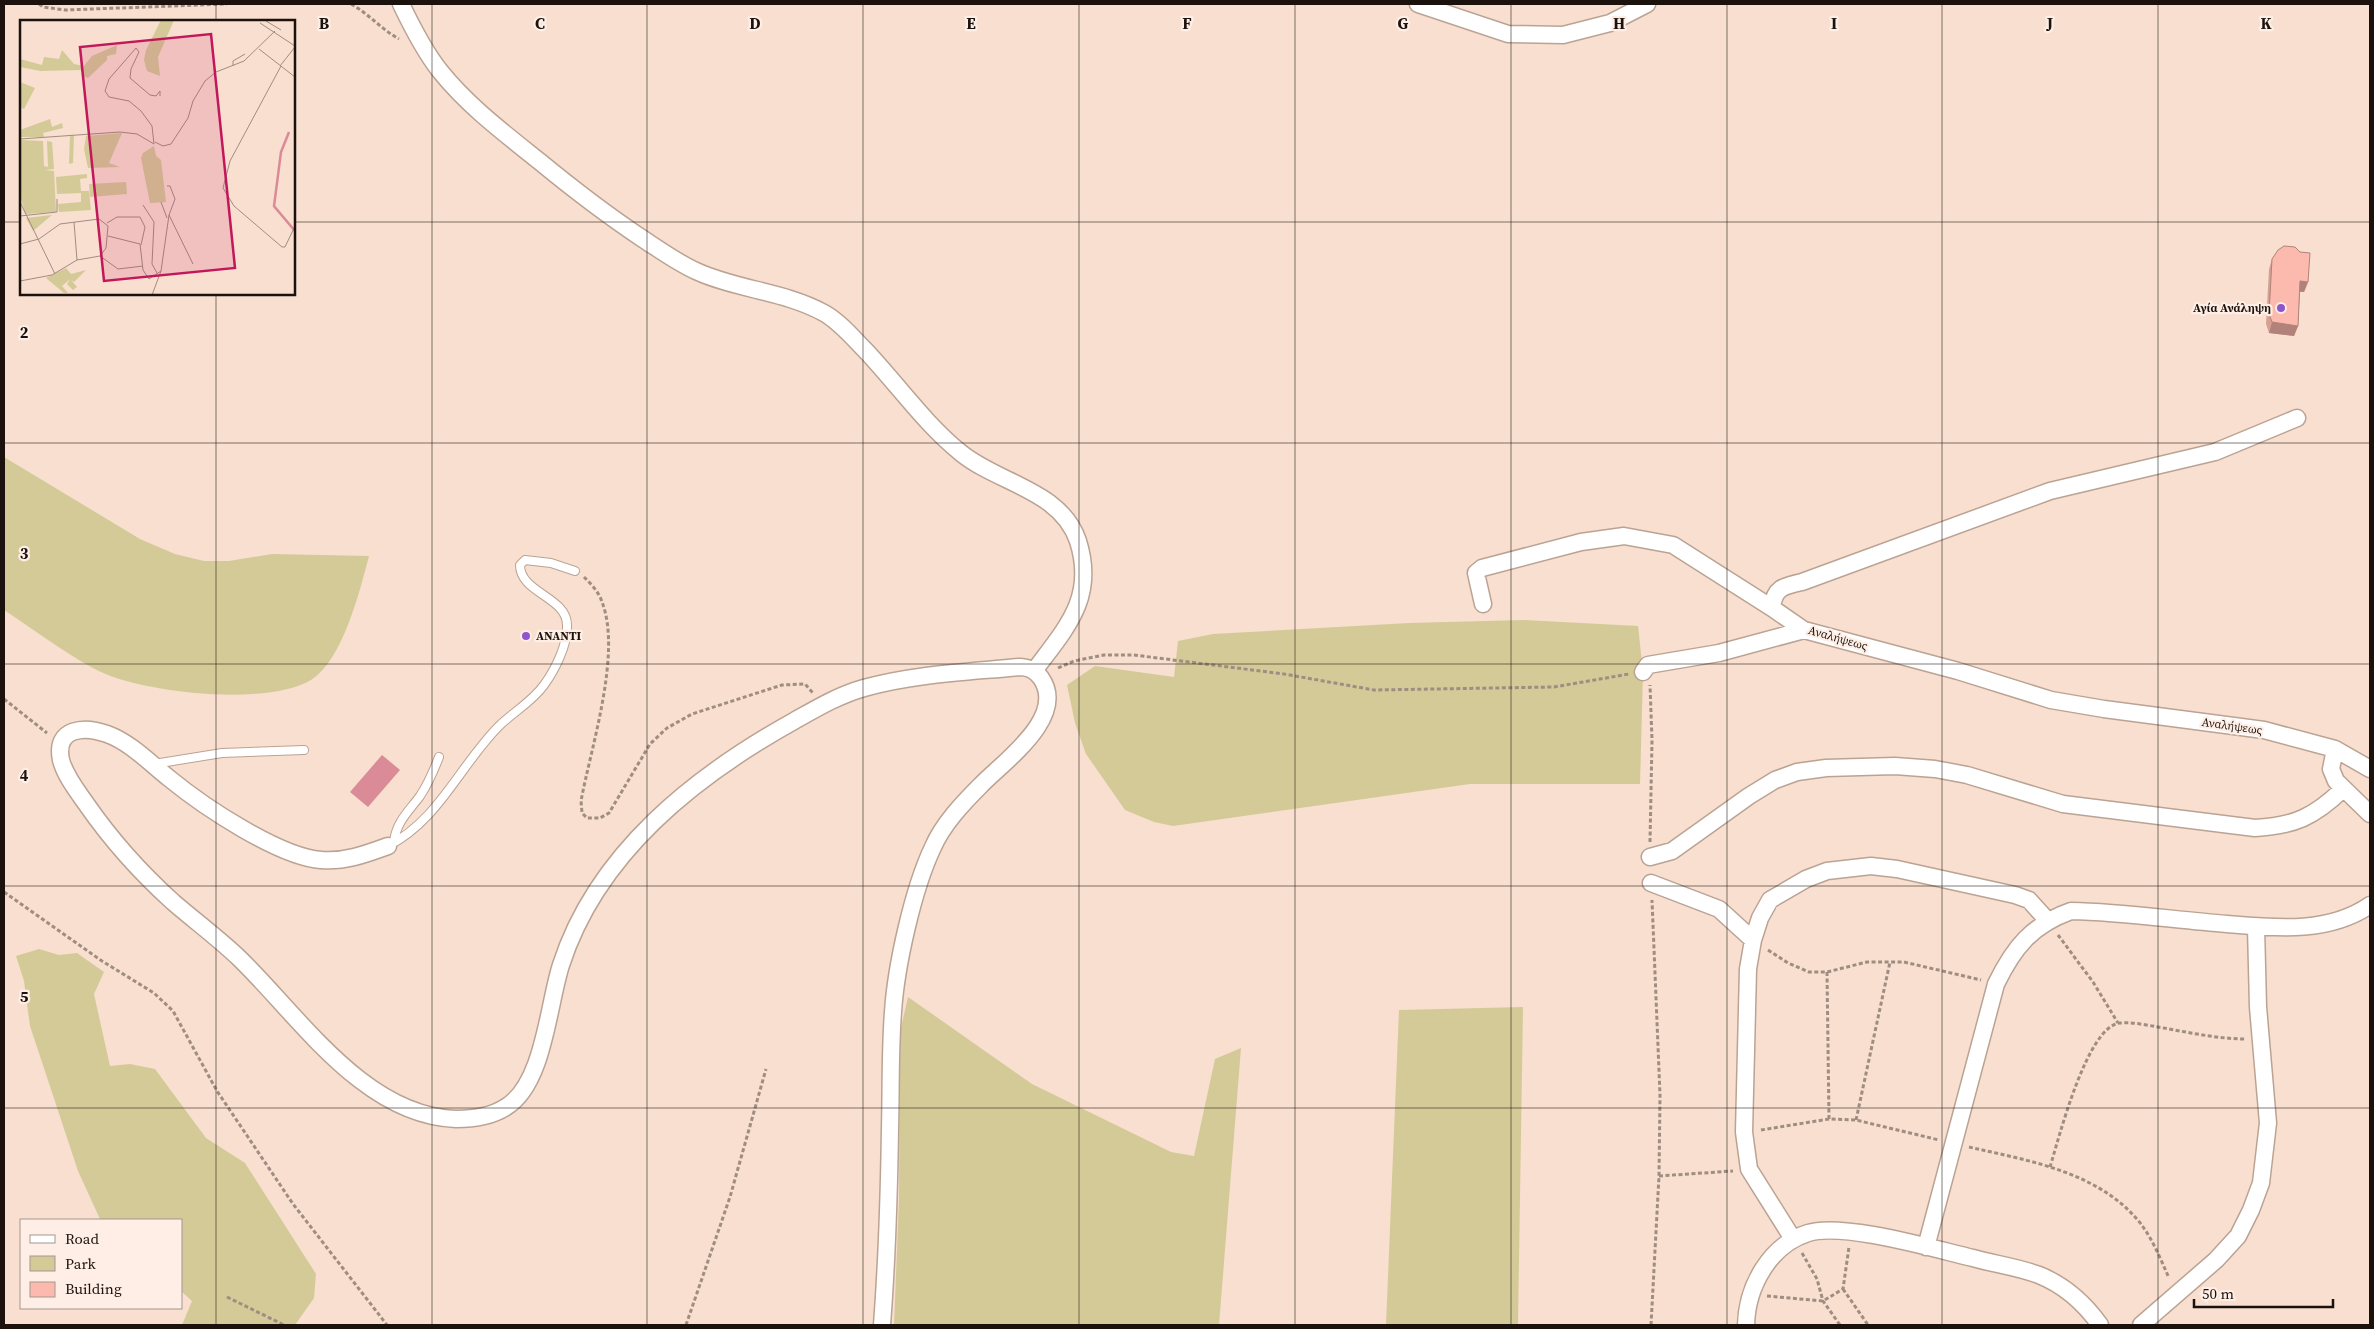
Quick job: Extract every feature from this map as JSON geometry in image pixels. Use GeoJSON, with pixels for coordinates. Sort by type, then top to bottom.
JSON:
{"type":"FeatureCollection","features":[{"type":"Feature","properties":{"kind":"street"},"geometry":{"type":"LineString","coordinates":[[402,4],[423,48],[468,103],[596,208],[696,271],[738,285],[786,296],[825,314],[850,334],[935,430],[962,454],[989,472],[1045,498],[1067,519],[1077,540],[1082,561],[1084,576],[1081,599],[1070,622],[1036,673]]}},
{"type":"Feature","properties":{"kind":"street"},"geometry":{"type":"LineString","coordinates":[[1418,4],[1508,34],[1563,35],[1610,23],[1647,4]]}},
{"type":"Feature","properties":{"kind":"street"},"geometry":{"type":"LineString","coordinates":[[1772,608],[1773,597],[1784,586],[1802,582],[2050,491],[2215,452],[2297,418]]}},
{"type":"Feature","properties":{"kind":"street","name":"Αναλήψεως"},"geometry":{"type":"LineString","coordinates":[[1484,604],[1476,573],[1482,568],[1581,542],[1624,536],[1673,544],[1804,630],[1958,671],[2051,700],[2104,710],[2245,726],[2290,736],[2335,749],[2370,769]]}},
{"type":"Feature","properties":{"kind":"street"},"geometry":{"type":"LineString","coordinates":[[1645,669],[1804,630]]}},
{"type":"Feature","properties":{"kind":"street"},"geometry":{"type":"LineString","coordinates":[[391,844],[351,858],[323,860],[304,856],[270,842],[223,817],[186,792],[114,736],[77,729],[66,736],[62,744],[61,760],[64,769],[95,816],[127,856],[173,901],[241,960],[334,1058],[369,1086],[408,1108],[447,1118],[466,1119],[495,1113],[507,1107],[525,1088],[533,1071],[569,942],[595,892],[630,846],[676,801],[734,757],[820,707],[864,688],[916,678],[1019,667],[1027,667],[1036,673],[1045,689],[1046,703],[1035,731],[1019,750],[969,797],[946,826],[933,846],[912,912],[893,1012],[889,1205],[882,1325]]}},
{"type":"Feature","properties":{"kind":"street"},"geometry":{"type":"LineString","coordinates":[[2335,749],[2331,769],[2336,781],[2370,814]]}},
{"type":"Feature","properties":{"kind":"street"},"geometry":{"type":"LineString","coordinates":[[1650,857],[1672,851],[1749,796],[1775,780],[1797,772],[1826,768],[1895,766],[1935,769],[1967,775],[2063,804],[2235,827],[2276,827],[2295,822],[2322,808],[2343,789]]}},
{"type":"Feature","properties":{"kind":"street"},"geometry":{"type":"LineString","coordinates":[[1794,1239],[1748,1169],[1744,1132],[1748,969],[1753,940],[1760,918],[1770,900],[1784,890],[1827,871],[1871,866],[1897,869],[2015,895],[2029,900],[2048,921]]}},
{"type":"Feature","properties":{"kind":"street"},"geometry":{"type":"LineString","coordinates":[[1651,883],[1719,909],[1753,940]]}},
{"type":"Feature","properties":{"kind":"street"},"geometry":{"type":"LineString","coordinates":[[1926,1247],[1952,1143],[1996,984],[2008,959],[2019,944],[2048,921],[2071,911],[2086,911],[2256,927],[2304,927],[2341,919],[2370,904]]}},
{"type":"Feature","properties":{"kind":"street"},"geometry":{"type":"LineString","coordinates":[[2141,1325],[2216,1260],[2238,1236],[2251,1210],[2261,1183],[2268,1123],[2258,1007],[2256,927]]}},
{"type":"Feature","properties":{"kind":"street"},"geometry":{"type":"LineString","coordinates":[[1746,1325],[1758,1278],[1766,1264],[1785,1244],[1819,1231],[1852,1231],[1926,1247],[2040,1276],[2079,1300],[2100,1325]]}},
{"type":"Feature","properties":{"kind":"lane"},"geometry":{"type":"LineString","coordinates":[[391,844],[413,830],[443,797],[499,726],[541,689],[553,668],[566,637],[566,618],[558,607],[524,578],[520,565],[525,560],[538,560],[575,571]]}},
{"type":"Feature","properties":{"kind":"lane"},"geometry":{"type":"LineString","coordinates":[[152,765],[222,753],[304,750]]}},
{"type":"Feature","properties":{"kind":"lane"},"geometry":{"type":"LineString","coordinates":[[391,844],[402,818],[421,794],[439,757]]}},
{"type":"Feature","properties":{"kind":"path"},"geometry":{"type":"LineString","coordinates":[[39,4],[65,10],[227,4]]}},
{"type":"Feature","properties":{"kind":"path"},"geometry":{"type":"LineString","coordinates":[[351,4],[366,12],[388,33],[402,41],[423,48]]}},
{"type":"Feature","properties":{"kind":"path"},"geometry":{"type":"LineString","coordinates":[[575,571],[589,583],[602,600],[608,629],[609,646],[604,691],[581,801],[582,814],[587,818],[600,818],[608,813],[650,744],[667,728],[692,714],[782,686],[799,683],[805,684],[810,688],[820,707]]}},
{"type":"Feature","properties":{"kind":"path"},"geometry":{"type":"LineString","coordinates":[[1036,673],[1074,661],[1104,655],[1134,655],[1189,664],[1284,674],[1374,690],[1504,689],[1554,686],[1645,669],[1652,740],[1649,827],[1650,857]]}},
{"type":"Feature","properties":{"kind":"path"},"geometry":{"type":"LineString","coordinates":[[4,699],[62,744]]}},
{"type":"Feature","properties":{"kind":"path"},"geometry":{"type":"LineString","coordinates":[[1651,883],[1659,1086],[1659,1176],[1651,1325]]}},
{"type":"Feature","properties":{"kind":"path"},"geometry":{"type":"LineString","coordinates":[[4,892],[102,961],[154,993],[173,1011],[217,1091],[293,1204],[387,1325]]}},
{"type":"Feature","properties":{"kind":"path"},"geometry":{"type":"LineString","coordinates":[[2048,921],[2093,982],[2118,1023]]}},
{"type":"Feature","properties":{"kind":"path"},"geometry":{"type":"LineString","coordinates":[[1753,940],[1788,964],[1810,972],[1827,972],[1867,962],[1904,962],[1996,984]]}},
{"type":"Feature","properties":{"kind":"path"},"geometry":{"type":"LineString","coordinates":[[1856,1120],[1890,962]]}},
{"type":"Feature","properties":{"kind":"path"},"geometry":{"type":"LineString","coordinates":[[1827,972],[1829,1119]]}},
{"type":"Feature","properties":{"kind":"path"},"geometry":{"type":"LineString","coordinates":[[2050,1166],[2074,1089],[2086,1060],[2107,1028],[2118,1023],[2133,1023],[2212,1036],[2262,1039]]}},
{"type":"Feature","properties":{"kind":"path"},"geometry":{"type":"LineString","coordinates":[[686,1325],[730,1197],[766,1069]]}},
{"type":"Feature","properties":{"kind":"path"},"geometry":{"type":"LineString","coordinates":[[1744,1132],[1829,1119],[1856,1120],[2050,1166],[2096,1186],[2121,1203],[2142,1224],[2177,1292]]}},
{"type":"Feature","properties":{"kind":"path"},"geometry":{"type":"LineString","coordinates":[[1659,1176],[1695,1175],[1748,1169]]}},
{"type":"Feature","properties":{"kind":"path"},"geometry":{"type":"LineString","coordinates":[[1852,1231],[1842,1289],[1868,1325]]}},
{"type":"Feature","properties":{"kind":"path"},"geometry":{"type":"LineString","coordinates":[[1794,1239],[1817,1279],[1823,1300],[1840,1325]]}},
{"type":"Feature","properties":{"kind":"path"},"geometry":{"type":"LineString","coordinates":[[1753,1294],[1823,1300],[1842,1289]]}},
{"type":"Feature","properties":{"kind":"path"},"geometry":{"type":"LineString","coordinates":[[227,1297],[284,1325]]}},
{"type":"Feature","properties":{"kind":"green space"},"geometry":{"type":"Polygon","coordinates":[[[4,457],[140,539],[175,554],[204,561],[229,561],[272,554],[369,556],[349,623],[332,657],[311,680],[291,688],[264,693],[234,695],[202,694],[139,684],[113,677],[81,661],[4,610],[4,457]]]}},
{"type":"Feature","properties":{"kind":"green space"},"geometry":{"type":"Polygon","coordinates":[[[1524,620],[1638,626],[1643,672],[1640,784],[1470,784],[1173,826],[1154,822],[1125,810],[1086,754],[1075,723],[1067,685],[1095,666],[1174,677],[1178,641],[1213,634],[1409,623],[1524,620]]]}},
{"type":"Feature","properties":{"kind":"green space"},"geometry":{"type":"Polygon","coordinates":[[[39,949],[59,955],[77,953],[104,972],[94,994],[110,1066],[130,1064],[155,1069],[206,1138],[245,1163],[316,1274],[314,1298],[295,1325],[182,1325],[192,1301],[182,1292],[182,1219],[100,1219],[78,1171],[30,1026],[24,981],[16,956],[39,949]]]}},
{"type":"Feature","properties":{"kind":"green space"},"geometry":{"type":"Polygon","coordinates":[[[908,997],[1032,1084],[1171,1152],[1194,1156],[1215,1059],[1241,1048],[1219,1325],[894,1325],[899,1199],[900,1032],[908,997]]]}},
{"type":"Feature","properties":{"kind":"green space"},"geometry":{"type":"Polygon","coordinates":[[[1523,1007],[1518,1325],[1386,1325],[1399,1010],[1523,1007]]]}},
{"type":"Feature","properties":{"kind":"shaded area"},"geometry":{"type":"Polygon","coordinates":[[[382,755],[400,770],[368,807],[350,792],[382,755]]]}},
{"type":"Feature","properties":{"kind":"building","name":"Αγία Ανάληψη"},"geometry":{"type":"Polygon","coordinates":[[[2284,246],[2295,247],[2300,252],[2310,253],[2308,282],[2300,281],[2298,326],[2272,322],[2269,314],[2272,259],[2278,250],[2284,246]]]}},
{"type":"Feature","properties":{"kind":"place","name":"Αγία Ανάληψη"},"geometry":{"type":"Point","coordinates":[2281,308]}},
{"type":"Feature","properties":{"kind":"place","name":"ΑΝΑΝΤΙ"},"geometry":{"type":"Point","coordinates":[526,636]}}]}
